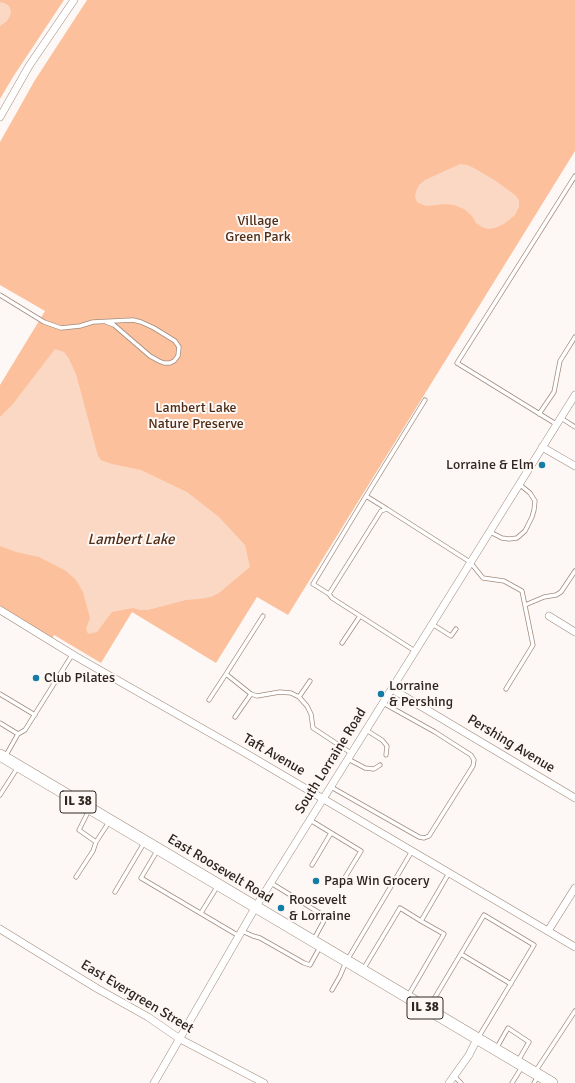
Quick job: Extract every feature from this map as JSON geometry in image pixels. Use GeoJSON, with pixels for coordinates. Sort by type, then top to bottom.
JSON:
{"type":"FeatureCollection","features":[{"type":"Feature","properties":{"kind":"main road","name":"IL 38"},"geometry":{"type":"LineString","coordinates":[[2,757],[18,766]]}},
{"type":"Feature","properties":{"kind":"main road","name":"East Roosevelt Road"},"geometry":{"type":"LineString","coordinates":[[18,766],[520,1064],[536,1077],[552,1083]]}},
{"type":"Feature","properties":{"kind":"street"},"geometry":{"type":"LineString","coordinates":[[0,117],[30,66],[74,0]]}},
{"type":"Feature","properties":{"kind":"street","name":"South Lorraine Road"},"geometry":{"type":"LineString","coordinates":[[154,1083],[255,908],[575,395]]}},
{"type":"Feature","properties":{"kind":"street"},"geometry":{"type":"LineString","coordinates":[[542,447],[575,466]]}},
{"type":"Feature","properties":{"kind":"street","name":"Taft Avenue"},"geometry":{"type":"LineString","coordinates":[[0,610],[72,654],[449,872],[575,947]]}},
{"type":"Feature","properties":{"kind":"street"},"geometry":{"type":"LineString","coordinates":[[549,616],[575,632]]}},
{"type":"Feature","properties":{"kind":"street","name":"Pershing Avenue"},"geometry":{"type":"LineString","coordinates":[[392,689],[575,798]]}},
{"type":"Feature","properties":{"kind":"street"},"geometry":{"type":"LineString","coordinates":[[548,931],[575,888]]}},
{"type":"Feature","properties":{"kind":"street","name":"East Evergreen Street"},"geometry":{"type":"LineString","coordinates":[[0,929],[148,1017],[180,1039],[264,1083]]}},
{"type":"Feature","properties":{"kind":"street"},"geometry":{"type":"LineString","coordinates":[[449,1083],[469,1055],[478,1039]]}},
{"type":"Feature","properties":{"kind":"lane"},"geometry":{"type":"LineString","coordinates":[[575,176],[457,363],[539,414],[575,427]]}},
{"type":"Feature","properties":{"kind":"lane"},"geometry":{"type":"LineString","coordinates":[[0,296],[44,322],[61,328],[80,326],[93,322],[133,320],[141,322],[175,341],[179,347],[178,356],[170,363],[159,361],[150,356],[117,328],[106,322]]}},
{"type":"Feature","properties":{"kind":"lane"},"geometry":{"type":"LineString","coordinates":[[539,414],[554,392],[560,361],[575,337]]}},
{"type":"Feature","properties":{"kind":"lane"},"geometry":{"type":"LineString","coordinates":[[415,651],[332,598],[329,594],[313,584],[425,400]]}},
{"type":"Feature","properties":{"kind":"lane"},"geometry":{"type":"LineString","coordinates":[[490,532],[502,538],[509,539],[517,538],[525,531],[532,517],[535,501],[530,493],[519,484]]}},
{"type":"Feature","properties":{"kind":"lane"},"geometry":{"type":"LineString","coordinates":[[366,496],[470,562],[483,578],[504,581],[522,591],[533,645],[506,689]]}},
{"type":"Feature","properties":{"kind":"lane"},"geometry":{"type":"LineString","coordinates":[[329,594],[381,511],[387,509]]}},
{"type":"Feature","properties":{"kind":"lane"},"geometry":{"type":"LineString","coordinates":[[525,605],[561,592],[575,570]]}},
{"type":"Feature","properties":{"kind":"lane"},"geometry":{"type":"LineString","coordinates":[[208,700],[263,616]]}},
{"type":"Feature","properties":{"kind":"lane"},"geometry":{"type":"LineString","coordinates":[[342,643],[360,616]]}},
{"type":"Feature","properties":{"kind":"lane"},"geometry":{"type":"LineString","coordinates":[[432,624],[451,636],[456,629]]}},
{"type":"Feature","properties":{"kind":"lane"},"geometry":{"type":"LineString","coordinates":[[2,757],[18,734],[26,730],[72,654]]}},
{"type":"Feature","properties":{"kind":"lane"},"geometry":{"type":"LineString","coordinates":[[226,674],[251,694],[257,696],[280,692],[291,694],[299,698],[307,706],[311,714],[313,728],[365,768],[374,769],[380,765]]}},
{"type":"Feature","properties":{"kind":"lane"},"geometry":{"type":"LineString","coordinates":[[299,698],[310,680]]}},
{"type":"Feature","properties":{"kind":"lane"},"geometry":{"type":"LineString","coordinates":[[0,694],[35,715]]}},
{"type":"Feature","properties":{"kind":"lane"},"geometry":{"type":"LineString","coordinates":[[235,717],[251,694]]}},
{"type":"Feature","properties":{"kind":"lane"},"geometry":{"type":"LineString","coordinates":[[331,786],[419,837],[424,838],[429,836],[473,766],[474,760],[471,755],[435,732],[383,703]]}},
{"type":"Feature","properties":{"kind":"lane"},"geometry":{"type":"LineString","coordinates":[[0,723],[18,734]]}},
{"type":"Feature","properties":{"kind":"lane"},"geometry":{"type":"LineString","coordinates":[[366,730],[382,740],[387,746],[386,754]]}},
{"type":"Feature","properties":{"kind":"lane"},"geometry":{"type":"LineString","coordinates":[[0,795],[18,766]]}},
{"type":"Feature","properties":{"kind":"lane"},"geometry":{"type":"LineString","coordinates":[[0,785],[5,788]]}},
{"type":"Feature","properties":{"kind":"lane"},"geometry":{"type":"LineString","coordinates":[[90,809],[79,830],[96,842]]}},
{"type":"Feature","properties":{"kind":"lane"},"geometry":{"type":"LineString","coordinates":[[310,820],[362,851],[344,879]]}},
{"type":"Feature","properties":{"kind":"lane"},"geometry":{"type":"LineString","coordinates":[[76,877],[94,851],[96,842],[110,821]]}},
{"type":"Feature","properties":{"kind":"lane"},"geometry":{"type":"LineString","coordinates":[[312,865],[331,833]]}},
{"type":"Feature","properties":{"kind":"lane"},"geometry":{"type":"LineString","coordinates":[[115,892],[144,842]]}},
{"type":"Feature","properties":{"kind":"lane"},"geometry":{"type":"LineString","coordinates":[[158,850],[141,878],[201,913],[240,933],[260,938],[310,965],[326,917],[271,883]]}},
{"type":"Feature","properties":{"kind":"lane"},"geometry":{"type":"LineString","coordinates":[[332,990],[346,962],[412,851]]}},
{"type":"Feature","properties":{"kind":"lane"},"geometry":{"type":"LineString","coordinates":[[421,921],[449,872]]}},
{"type":"Feature","properties":{"kind":"lane"},"geometry":{"type":"LineString","coordinates":[[201,913],[218,885]]}},
{"type":"Feature","properties":{"kind":"lane"},"geometry":{"type":"LineString","coordinates":[[362,971],[400,908],[444,934],[407,998]]}},
{"type":"Feature","properties":{"kind":"lane"},"geometry":{"type":"LineString","coordinates":[[427,1010],[484,915],[534,945],[478,1039]]}},
{"type":"Feature","properties":{"kind":"lane"},"geometry":{"type":"LineString","coordinates":[[461,954],[510,984]]}},
{"type":"Feature","properties":{"kind":"lane"},"geometry":{"type":"LineString","coordinates":[[536,1077],[575,1011]]}},
{"type":"Feature","properties":{"kind":"lane"},"geometry":{"type":"LineString","coordinates":[[495,1050],[508,1028],[530,1042],[512,1083]]}},
{"type":"Feature","properties":{"kind":"lane"},"geometry":{"type":"LineString","coordinates":[[454,1076],[461,1083]]}},
{"type":"Feature","properties":{"kind":"green space"},"geometry":{"type":"Polygon","coordinates":[[[0,0],[64,0],[0,99],[0,0]]]}},
{"type":"Feature","properties":{"kind":"green space","name":"Village Green Park"},"geometry":{"type":"Polygon","coordinates":[[[87,0],[575,0],[575,151],[288,615],[257,597],[216,663],[132,612],[101,663],[54,635],[51,640],[0,609],[0,385],[45,311],[0,285],[0,142],[35,80],[87,0]]]}},
{"type":"Feature","properties":{"kind":"water"},"geometry":{"type":"Polygon","coordinates":[[[0,2],[8,5],[11,12],[7,21],[0,26],[0,2]]]}},
{"type":"Feature","properties":{"kind":"water"},"geometry":{"type":"Polygon","coordinates":[[[460,164],[474,168],[496,181],[515,195],[519,200],[519,207],[515,215],[504,224],[488,229],[476,223],[472,216],[464,209],[454,205],[445,204],[426,206],[417,202],[415,197],[419,185],[425,180],[460,164]]]}},
{"type":"Feature","properties":{"kind":"water","name":"Lambert Lake"},"geometry":{"type":"Polygon","coordinates":[[[55,349],[64,352],[76,374],[98,456],[101,460],[112,464],[141,470],[187,492],[219,517],[245,545],[250,567],[219,593],[211,597],[186,600],[148,610],[133,608],[112,612],[97,632],[88,634],[86,629],[90,618],[83,592],[76,580],[66,571],[39,557],[16,552],[0,546],[0,417],[12,405],[55,349]]]}},
{"type":"Feature","properties":{"kind":"place","name":"Lorraine & Elm"},"geometry":{"type":"Point","coordinates":[542,465]}},
{"type":"Feature","properties":{"kind":"place","name":"Club Pilates"},"geometry":{"type":"Point","coordinates":[36,678]}},
{"type":"Feature","properties":{"kind":"place","name":"Lorraine & Pershing"},"geometry":{"type":"Point","coordinates":[381,694]}},
{"type":"Feature","properties":{"kind":"place","name":"Papa Win Grocery"},"geometry":{"type":"Point","coordinates":[316,881]}},
{"type":"Feature","properties":{"kind":"place","name":"Roosevelt & Lorraine"},"geometry":{"type":"Point","coordinates":[281,908]}},
{"type":"Feature","properties":{"kind":"park label","name":"Lambert Lake Nature Preserve"},"geometry":{"type":"Point","coordinates":[196,416]}}]}
